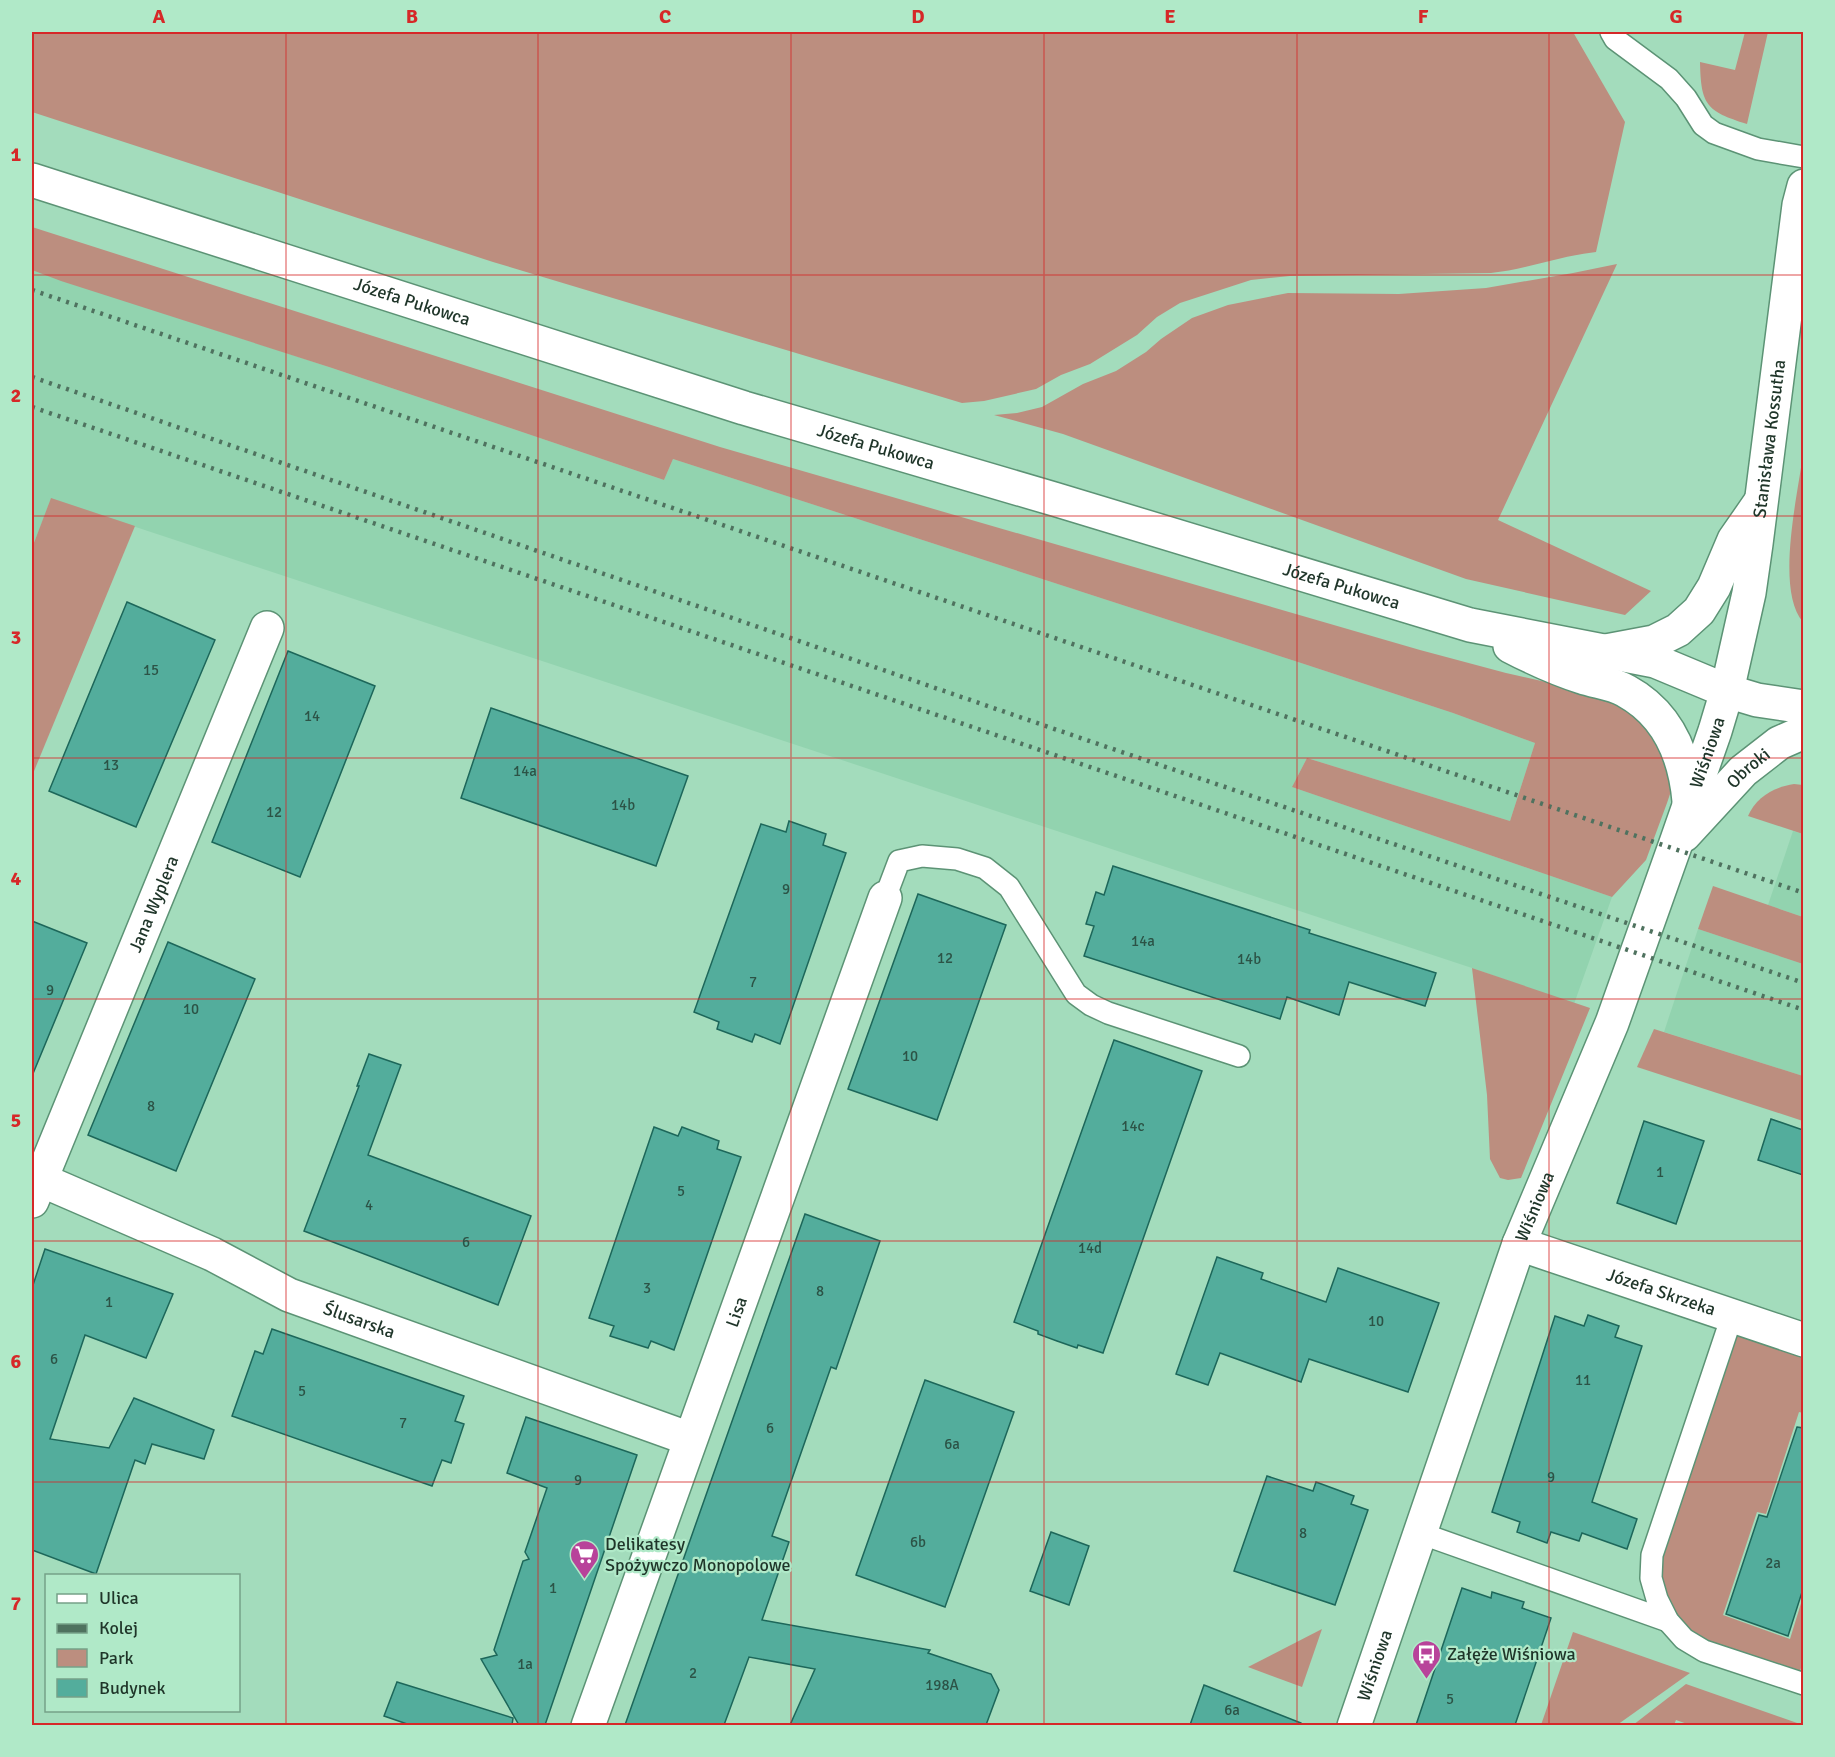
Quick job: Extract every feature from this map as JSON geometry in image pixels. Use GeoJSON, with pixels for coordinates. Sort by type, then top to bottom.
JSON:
{"type":"FeatureCollection","features":[{"type":"Feature","properties":{"kind":"street","name":"Józefa Pukowca"},"geometry":{"type":"LineString","coordinates":[[32,180],[744,408],[1470,625],[1655,662],[1727,691]]}},
{"type":"Feature","properties":{"kind":"street","name":"Stanisława Kossutha"},"geometry":{"type":"LineString","coordinates":[[1727,691],[1749,593],[1803,186]]}},
{"type":"Feature","properties":{"kind":"street"},"geometry":{"type":"LineString","coordinates":[[1602,651],[1654,642],[1678,630],[1699,611],[1714,587],[1734,540],[1762,500]]}},
{"type":"Feature","properties":{"kind":"street"},"geometry":{"type":"LineString","coordinates":[[1470,625],[1528,656],[1624,690],[1649,707],[1667,728],[1681,756],[1687,781],[1689,806]]}},
{"type":"Feature","properties":{"kind":"street","name":"Jana Wyplera"},"geometry":{"type":"LineString","coordinates":[[34,1185],[267,628]]}},
{"type":"Feature","properties":{"kind":"street"},"geometry":{"type":"LineString","coordinates":[[1727,691],[1757,700],[1803,707]]}},
{"type":"Feature","properties":{"kind":"street","name":"Wiśniowa"},"geometry":{"type":"LineString","coordinates":[[1354,1725],[1519,1244],[1612,1023],[1677,843],[1727,691]]}},
{"type":"Feature","properties":{"kind":"street","name":"Obroki"},"geometry":{"type":"LineString","coordinates":[[1677,843],[1743,771],[1779,743],[1803,732]]}},
{"type":"Feature","properties":{"kind":"street","name":"Lisa"},"geometry":{"type":"LineString","coordinates":[[588,1725],[885,898]]}},
{"type":"Feature","properties":{"kind":"street","name":"Ślusarska"},"geometry":{"type":"LineString","coordinates":[[34,1185],[212,1254],[289,1295],[690,1439]]}},
{"type":"Feature","properties":{"kind":"street","name":"Józefa Skrzeka"},"geometry":{"type":"LineString","coordinates":[[1519,1244],[1803,1340]]}},
{"type":"Feature","properties":{"kind":"lane"},"geometry":{"type":"LineString","coordinates":[[1611,32],[1615,39],[1669,79],[1686,98],[1703,125],[1714,133],[1758,149],[1803,157]]}},
{"type":"Feature","properties":{"kind":"lane"},"geometry":{"type":"LineString","coordinates":[[885,898],[899,861],[922,856],[957,859],[985,868],[1009,887],[1076,994],[1091,1005],[1108,1013],[1239,1056]]}},
{"type":"Feature","properties":{"kind":"lane"},"geometry":{"type":"LineString","coordinates":[[1732,1316],[1652,1555],[1651,1578],[1657,1599],[1668,1621],[1684,1639],[1704,1651],[1803,1684]]}},
{"type":"Feature","properties":{"kind":"lane"},"geometry":{"type":"LineString","coordinates":[[1420,1533],[1668,1621]]}},
{"type":"Feature","properties":{"kind":"shaded area"},"geometry":{"type":"Polygon","coordinates":[[[32,270],[664,480],[673,459],[1453,713],[1535,743],[1510,821],[1307,758],[1292,787],[1612,897],[1574,1004],[1472,968],[51,499],[32,548],[32,270]]]}},
{"type":"Feature","properties":{"kind":"shaded area"},"geometry":{"type":"Polygon","coordinates":[[[1793,831],[1803,834],[1803,917],[1768,905],[1793,831]]]}},
{"type":"Feature","properties":{"kind":"shaded area"},"geometry":{"type":"Polygon","coordinates":[[[1698,929],[1803,964],[1803,1076],[1664,1032],[1698,929]]]}},
{"type":"Feature","properties":{"kind":"green space"},"geometry":{"type":"Polygon","coordinates":[[[32,32],[1573,32],[1625,122],[1596,252],[1491,273],[1290,276],[1251,280],[1180,303],[1157,317],[1137,335],[1090,364],[1061,375],[1036,389],[984,401],[962,403],[493,262],[32,112],[32,32]]]}},
{"type":"Feature","properties":{"kind":"green space"},"geometry":{"type":"Polygon","coordinates":[[[1745,32],[1768,32],[1747,124],[1722,115],[1708,104],[1702,88],[1700,62],[1735,70],[1745,32]]]}},
{"type":"Feature","properties":{"kind":"green space"},"geometry":{"type":"Polygon","coordinates":[[[32,227],[720,447],[1420,650],[1581,690],[1629,707],[1659,739],[1671,777],[1671,791],[1646,860],[1612,897],[1292,787],[1307,758],[1510,821],[1535,743],[1453,713],[673,459],[664,480],[332,368],[61,281],[32,270],[32,227]]]}},
{"type":"Feature","properties":{"kind":"green space"},"geometry":{"type":"Polygon","coordinates":[[[1617,264],[1498,520],[1651,591],[1625,615],[1466,579],[1063,434],[994,415],[1017,413],[1042,407],[1083,384],[1116,371],[1192,318],[1228,305],[1288,293],[1399,294],[1486,288],[1617,264]]]}},
{"type":"Feature","properties":{"kind":"green space"},"geometry":{"type":"Polygon","coordinates":[[[1803,454],[1803,622],[1795,607],[1790,588],[1789,565],[1793,516],[1803,454]]]}},
{"type":"Feature","properties":{"kind":"green space"},"geometry":{"type":"Polygon","coordinates":[[[51,498],[135,526],[32,776],[32,548],[51,498]]]}},
{"type":"Feature","properties":{"kind":"green space"},"geometry":{"type":"Polygon","coordinates":[[[1794,784],[1803,785],[1803,834],[1748,816],[1751,809],[1766,794],[1794,784]]]}},
{"type":"Feature","properties":{"kind":"green space"},"geometry":{"type":"Polygon","coordinates":[[[1713,886],[1803,917],[1803,964],[1698,929],[1713,886]]]}},
{"type":"Feature","properties":{"kind":"green space"},"geometry":{"type":"Polygon","coordinates":[[[1472,968],[1590,1008],[1521,1178],[1508,1180],[1500,1178],[1490,1159],[1487,1095],[1472,968]]]}},
{"type":"Feature","properties":{"kind":"green space"},"geometry":{"type":"Polygon","coordinates":[[[1654,1029],[1803,1076],[1803,1121],[1637,1067],[1654,1029]]]}},
{"type":"Feature","properties":{"kind":"green space"},"geometry":{"type":"Polygon","coordinates":[[[1732,1331],[1803,1355],[1803,1413],[1799,1412],[1766,1514],[1757,1512],[1723,1615],[1790,1639],[1802,1600],[1803,1661],[1799,1675],[1689,1634],[1664,1598],[1658,1557],[1732,1331]]]}},
{"type":"Feature","properties":{"kind":"green space"},"geometry":{"type":"Polygon","coordinates":[[[1322,1629],[1302,1687],[1248,1667],[1322,1629]]]}},
{"type":"Feature","properties":{"kind":"green space"},"geometry":{"type":"Polygon","coordinates":[[[1573,1632],[1690,1673],[1617,1725],[1541,1725],[1573,1632]]]}},
{"type":"Feature","properties":{"kind":"green space"},"geometry":{"type":"Polygon","coordinates":[[[1686,1684],[1800,1725],[1693,1726],[1676,1720],[1674,1725],[1633,1725],[1686,1684]]]}},
{"type":"Feature","properties":{"kind":"building"},"geometry":{"type":"Polygon","coordinates":[[[127,602],[215,640],[136,827],[49,791],[127,602]]]}},
{"type":"Feature","properties":{"kind":"building"},"geometry":{"type":"Polygon","coordinates":[[[288,651],[375,686],[300,877],[212,842],[288,651]]]}},
{"type":"Feature","properties":{"kind":"building"},"geometry":{"type":"Polygon","coordinates":[[[491,708],[688,776],[656,866],[461,798],[491,708]]]}},
{"type":"Feature","properties":{"kind":"building"},"geometry":{"type":"Polygon","coordinates":[[[789,821],[826,834],[823,845],[846,853],[780,1044],[755,1034],[752,1042],[717,1029],[719,1022],[694,1012],[761,824],[786,832],[789,821]]]}},
{"type":"Feature","properties":{"kind":"building"},"geometry":{"type":"Polygon","coordinates":[[[1113,866],[1310,930],[1309,933],[1436,973],[1425,1006],[1349,982],[1339,1015],[1287,997],[1280,1019],[1084,956],[1094,926],[1086,924],[1096,892],[1104,895],[1113,866]]]}},
{"type":"Feature","properties":{"kind":"building"},"geometry":{"type":"Polygon","coordinates":[[[918,894],[1006,925],[937,1120],[848,1089],[918,894]]]}},
{"type":"Feature","properties":{"kind":"building"},"geometry":{"type":"Polygon","coordinates":[[[32,921],[87,943],[32,1076],[32,921]]]}},
{"type":"Feature","properties":{"kind":"building"},"geometry":{"type":"Polygon","coordinates":[[[168,942],[255,979],[176,1171],[88,1135],[168,942]]]}},
{"type":"Feature","properties":{"kind":"building"},"geometry":{"type":"Polygon","coordinates":[[[1114,1040],[1202,1071],[1103,1353],[1078,1345],[1077,1348],[1038,1334],[1038,1331],[1014,1322],[1114,1040]]]}},
{"type":"Feature","properties":{"kind":"building"},"geometry":{"type":"Polygon","coordinates":[[[369,1054],[401,1065],[368,1155],[531,1216],[498,1305],[304,1231],[369,1054]]]}},
{"type":"Feature","properties":{"kind":"building"},"geometry":{"type":"Polygon","coordinates":[[[1771,1119],[1803,1130],[1803,1175],[1758,1160],[1771,1119]]]}},
{"type":"Feature","properties":{"kind":"building"},"geometry":{"type":"Polygon","coordinates":[[[1644,1121],[1704,1141],[1676,1224],[1617,1203],[1644,1121]]]}},
{"type":"Feature","properties":{"kind":"building"},"geometry":{"type":"Polygon","coordinates":[[[654,1127],[678,1136],[682,1127],[719,1141],[717,1149],[741,1157],[674,1350],[651,1341],[648,1348],[610,1336],[614,1326],[589,1318],[654,1127]]]}},
{"type":"Feature","properties":{"kind":"building"},"geometry":{"type":"Polygon","coordinates":[[[805,1214],[880,1241],[836,1369],[831,1367],[772,1536],[789,1542],[762,1620],[930,1650],[928,1653],[991,1674],[999,1690],[986,1725],[790,1725],[815,1669],[749,1657],[724,1725],[625,1725],[805,1214]]]}},
{"type":"Feature","properties":{"kind":"building"},"geometry":{"type":"Polygon","coordinates":[[[45,1249],[173,1294],[146,1358],[85,1335],[50,1439],[109,1448],[134,1398],[214,1430],[204,1459],[152,1444],[145,1464],[135,1460],[96,1574],[32,1550],[32,1288],[45,1249]]]}},
{"type":"Feature","properties":{"kind":"building"},"geometry":{"type":"Polygon","coordinates":[[[1217,1257],[1263,1273],[1261,1279],[1326,1302],[1338,1268],[1439,1303],[1408,1392],[1309,1359],[1301,1382],[1220,1353],[1208,1385],[1176,1374],[1217,1257]]]}},
{"type":"Feature","properties":{"kind":"building"},"geometry":{"type":"Polygon","coordinates":[[[1588,1315],[1619,1326],[1615,1337],[1642,1346],[1592,1502],[1637,1519],[1627,1549],[1582,1533],[1579,1541],[1551,1532],[1547,1543],[1517,1532],[1520,1522],[1492,1512],[1555,1316],[1584,1326],[1588,1315]]]}},
{"type":"Feature","properties":{"kind":"building"},"geometry":{"type":"Polygon","coordinates":[[[272,1329],[464,1396],[455,1421],[464,1424],[451,1463],[442,1460],[432,1486],[232,1416],[255,1351],[263,1354],[272,1329]]]}},
{"type":"Feature","properties":{"kind":"building"},"geometry":{"type":"Polygon","coordinates":[[[925,1380],[1014,1412],[945,1607],[856,1575],[925,1380]]]}},
{"type":"Feature","properties":{"kind":"building"},"geometry":{"type":"Polygon","coordinates":[[[526,1417],[637,1455],[545,1725],[519,1725],[481,1659],[497,1655],[494,1650],[523,1561],[529,1559],[525,1552],[547,1488],[507,1473],[526,1417]]]}},
{"type":"Feature","properties":{"kind":"building"},"geometry":{"type":"Polygon","coordinates":[[[1797,1427],[1803,1428],[1803,1589],[1788,1636],[1726,1614],[1759,1515],[1767,1517],[1797,1427]]]}},
{"type":"Feature","properties":{"kind":"building"},"geometry":{"type":"Polygon","coordinates":[[[1267,1476],[1313,1491],[1316,1482],[1354,1496],[1351,1504],[1368,1510],[1335,1605],[1234,1571],[1267,1476]]]}},
{"type":"Feature","properties":{"kind":"building"},"geometry":{"type":"Polygon","coordinates":[[[1051,1532],[1089,1546],[1069,1605],[1030,1591],[1051,1532]]]}},
{"type":"Feature","properties":{"kind":"building"},"geometry":{"type":"Polygon","coordinates":[[[1462,1588],[1491,1598],[1492,1592],[1524,1602],[1522,1608],[1551,1618],[1515,1725],[1416,1725],[1462,1588]]]}},
{"type":"Feature","properties":{"kind":"building"},"geometry":{"type":"Polygon","coordinates":[[[397,1682],[513,1718],[512,1725],[410,1725],[384,1716],[397,1682]]]}},
{"type":"Feature","properties":{"kind":"building"},"geometry":{"type":"Polygon","coordinates":[[[1204,1685],[1301,1723],[1301,1725],[1190,1725],[1204,1685]]]}},
{"type":"Feature","properties":{"kind":"railway"},"geometry":{"type":"LineString","coordinates":[[32,290],[1804,893]]}},
{"type":"Feature","properties":{"kind":"railway"},"geometry":{"type":"LineString","coordinates":[[32,377],[1101,745],[1804,983]]}},
{"type":"Feature","properties":{"kind":"railway"},"geometry":{"type":"LineString","coordinates":[[32,407],[1804,1010]]}},
{"type":"Feature","properties":{"kind":"place","name":"Delikatesy Spożywczo Monopolowe"},"geometry":{"type":"Point","coordinates":[584,1580]}},
{"type":"Feature","properties":{"kind":"place","name":"Załęże Wiśniowa"},"geometry":{"type":"Point","coordinates":[1426,1680]}}]}
